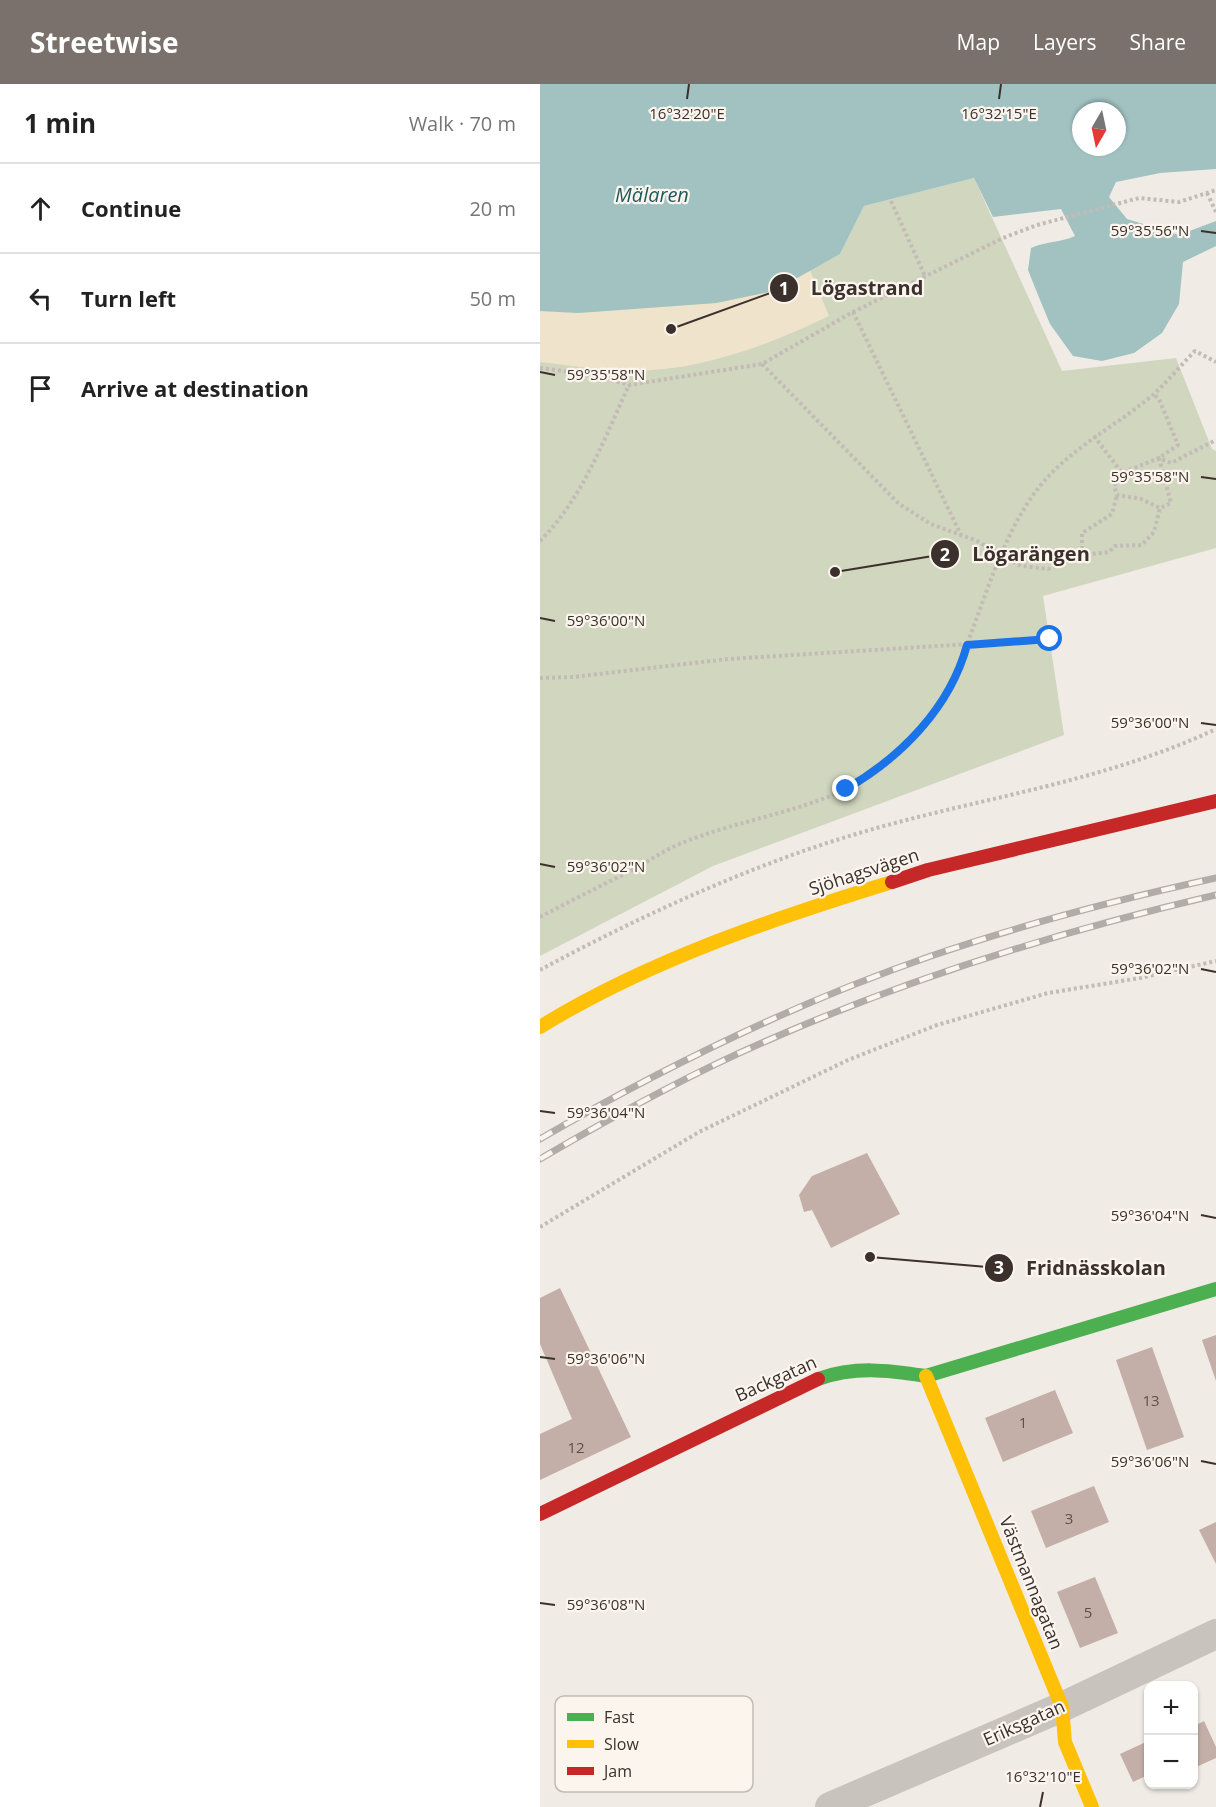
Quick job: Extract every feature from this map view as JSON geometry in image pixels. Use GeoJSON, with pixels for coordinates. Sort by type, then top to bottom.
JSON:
{"type":"FeatureCollection","features":[{"type":"Feature","properties":{"kind":"street","name":"Sjöhagsvägen"},"geometry":{"type":"LineString","coordinates":[[540,1027],[561,1014],[662,964],[805,909],[928,870],[1216,801]]}},
{"type":"Feature","properties":{"kind":"street","name":"Backgatan"},"geometry":{"type":"LineString","coordinates":[[540,1514],[802,1384],[842,1371],[877,1369],[926,1376],[1216,1289]]}},
{"type":"Feature","properties":{"kind":"street","name":"Västmannagatan"},"geometry":{"type":"LineString","coordinates":[[926,1376],[1062,1707],[1065,1742],[1092,1807]]}},
{"type":"Feature","properties":{"kind":"street","name":"Eriksgatan"},"geometry":{"type":"LineString","coordinates":[[830,1807],[1062,1707],[1216,1634]]}},
{"type":"Feature","properties":{"kind":"path"},"geometry":{"type":"LineString","coordinates":[[540,368],[593,375],[629,385],[762,364],[853,312],[1037,225],[1139,198],[1179,202],[1216,190]]}},
{"type":"Feature","properties":{"kind":"path"},"geometry":{"type":"LineString","coordinates":[[1207,193],[1216,212]]}},
{"type":"Feature","properties":{"kind":"path"},"geometry":{"type":"LineString","coordinates":[[891,201],[925,276]]}},
{"type":"Feature","properties":{"kind":"path"},"geometry":{"type":"LineString","coordinates":[[853,312],[961,535]]}},
{"type":"Feature","properties":{"kind":"path"},"geometry":{"type":"LineString","coordinates":[[540,917],[681,843],[846,789],[878,771],[904,748],[932,716],[950,687],[1000,555],[1027,505],[1047,478],[1073,452],[1153,394],[1195,351],[1216,362]]}},
{"type":"Feature","properties":{"kind":"path"},"geometry":{"type":"LineString","coordinates":[[762,364],[899,504],[931,524],[977,541],[1021,566],[1048,570],[1082,555],[1100,555],[1123,544],[1142,545],[1155,532],[1160,508]]}},
{"type":"Feature","properties":{"kind":"path"},"geometry":{"type":"LineString","coordinates":[[540,541],[560,521],[581,488],[629,385]]}},
{"type":"Feature","properties":{"kind":"path"},"geometry":{"type":"LineString","coordinates":[[1082,555],[1082,533],[1112,514],[1117,495],[1114,486],[1122,473],[1160,458],[1178,445],[1159,399],[1153,394]]}},
{"type":"Feature","properties":{"kind":"path"},"geometry":{"type":"LineString","coordinates":[[1094,436],[1122,473]]}},
{"type":"Feature","properties":{"kind":"path"},"geometry":{"type":"LineString","coordinates":[[1160,458],[1172,463],[1216,440]]}},
{"type":"Feature","properties":{"kind":"path"},"geometry":{"type":"LineString","coordinates":[[1117,495],[1141,499],[1160,508],[1172,503],[1160,458]]}},
{"type":"Feature","properties":{"kind":"path"},"geometry":{"type":"LineString","coordinates":[[540,678],[573,677],[728,659],[1050,639]]}},
{"type":"Feature","properties":{"kind":"path"},"geometry":{"type":"LineString","coordinates":[[540,970],[741,875],[834,841],[1129,764],[1216,729]]}},
{"type":"Feature","properties":{"kind":"path"},"geometry":{"type":"LineString","coordinates":[[540,1227],[699,1132],[848,1060],[937,1025],[1048,993],[1140,978],[1216,961]]}},
{"type":"Feature","properties":{"kind":"green space"},"geometry":{"type":"Polygon","coordinates":[[[974,178],[1062,371],[1176,358],[1212,449],[1216,451],[1216,548],[1043,596],[1064,735],[713,866],[540,956],[540,311],[578,313],[810,270],[840,254],[864,206],[974,178]]]}},
{"type":"Feature","properties":{"kind":"sand"},"geometry":{"type":"Polygon","coordinates":[[[810,270],[829,316],[757,346],[708,361],[658,370],[609,370],[540,362],[540,311],[578,313],[716,303],[774,291],[810,270]]]}},
{"type":"Feature","properties":{"kind":"water","name":"Mälaren"},"geometry":{"type":"Polygon","coordinates":[[[540,84],[1216,84],[1216,169],[1160,173],[1116,182],[1109,197],[1127,219],[1179,235],[1216,221],[1216,246],[1183,262],[1179,304],[1162,333],[1134,353],[1102,361],[1073,356],[1050,324],[1028,270],[1031,248],[1075,236],[1061,209],[993,217],[974,178],[864,206],[840,254],[774,291],[716,303],[578,313],[540,311],[540,84]]]}},
{"type":"Feature","properties":{"kind":"building"},"geometry":{"type":"Polygon","coordinates":[[[867,1153],[900,1214],[831,1248],[812,1210],[804,1212],[799,1195],[812,1176],[867,1153]]]}},
{"type":"Feature","properties":{"kind":"building"},"geometry":{"type":"Polygon","coordinates":[[[560,1288],[631,1437],[540,1480],[540,1434],[572,1419],[540,1344],[540,1298],[560,1288]]]}},
{"type":"Feature","properties":{"kind":"building"},"geometry":{"type":"Polygon","coordinates":[[[1216,1335],[1216,1381],[1202,1340],[1216,1335]]]}},
{"type":"Feature","properties":{"kind":"building"},"geometry":{"type":"Polygon","coordinates":[[[1152,1347],[1184,1437],[1147,1450],[1116,1360],[1152,1347]]]}},
{"type":"Feature","properties":{"kind":"building"},"geometry":{"type":"Polygon","coordinates":[[[1055,1390],[1073,1433],[1003,1462],[985,1418],[1055,1390]]]}},
{"type":"Feature","properties":{"kind":"building"},"geometry":{"type":"Polygon","coordinates":[[[1094,1486],[1109,1522],[1046,1548],[1031,1511],[1094,1486]]]}},
{"type":"Feature","properties":{"kind":"building"},"geometry":{"type":"Polygon","coordinates":[[[1216,1522],[1216,1564],[1199,1530],[1216,1522]]]}},
{"type":"Feature","properties":{"kind":"building"},"geometry":{"type":"Polygon","coordinates":[[[1095,1577],[1118,1633],[1080,1648],[1057,1592],[1095,1577]]]}},
{"type":"Feature","properties":{"kind":"building"},"geometry":{"type":"Polygon","coordinates":[[[1204,1721],[1216,1747],[1216,1758],[1198,1766],[1198,1735],[1198,1724],[1204,1721]]]}},
{"type":"Feature","properties":{"kind":"building"},"geometry":{"type":"Polygon","coordinates":[[[1144,1743],[1144,1777],[1133,1782],[1120,1754],[1144,1743]]]}},
{"type":"Feature","properties":{"kind":"railway"},"geometry":{"type":"LineString","coordinates":[[540,1139],[634,1087],[731,1038],[880,974],[966,944],[1037,923],[1108,903],[1216,878]]}},
{"type":"Feature","properties":{"kind":"railway"},"geometry":{"type":"LineString","coordinates":[[540,1159],[622,1112],[707,1068],[874,997],[1044,940],[1216,895]]}},
{"type":"Feature","properties":{"kind":"traffic: fast"},"geometry":{"type":"LineString","coordinates":[[818,1379],[845,1372],[871,1370],[926,1376],[1216,1289]]}},
{"type":"Feature","properties":{"kind":"traffic: slow"},"geometry":{"type":"LineString","coordinates":[[540,1027],[581,1003],[667,962],[756,927],[892,882]]}},
{"type":"Feature","properties":{"kind":"traffic: slow"},"geometry":{"type":"LineString","coordinates":[[926,1376],[1062,1707],[1065,1742],[1092,1807]]}},
{"type":"Feature","properties":{"kind":"traffic: jam"},"geometry":{"type":"LineString","coordinates":[[892,882],[928,870],[1216,801]]}},
{"type":"Feature","properties":{"kind":"traffic: jam"},"geometry":{"type":"LineString","coordinates":[[540,1514],[818,1379]]}},
{"type":"Feature","properties":{"kind":"place","name":"Lögastrand"},"geometry":{"type":"Point","coordinates":[671,329]}},
{"type":"Feature","properties":{"kind":"place","name":"Lögarängen"},"geometry":{"type":"Point","coordinates":[835,572]}},
{"type":"Feature","properties":{"kind":"place","name":"Fridnässkolan"},"geometry":{"type":"Point","coordinates":[870,1257]}},
{"type":"Feature","properties":{"kind":"route"},"geometry":{"type":"LineString","coordinates":[[846,789],[878,771],[904,748],[932,716],[950,687],[967,645],[1050,639]]}}]}
